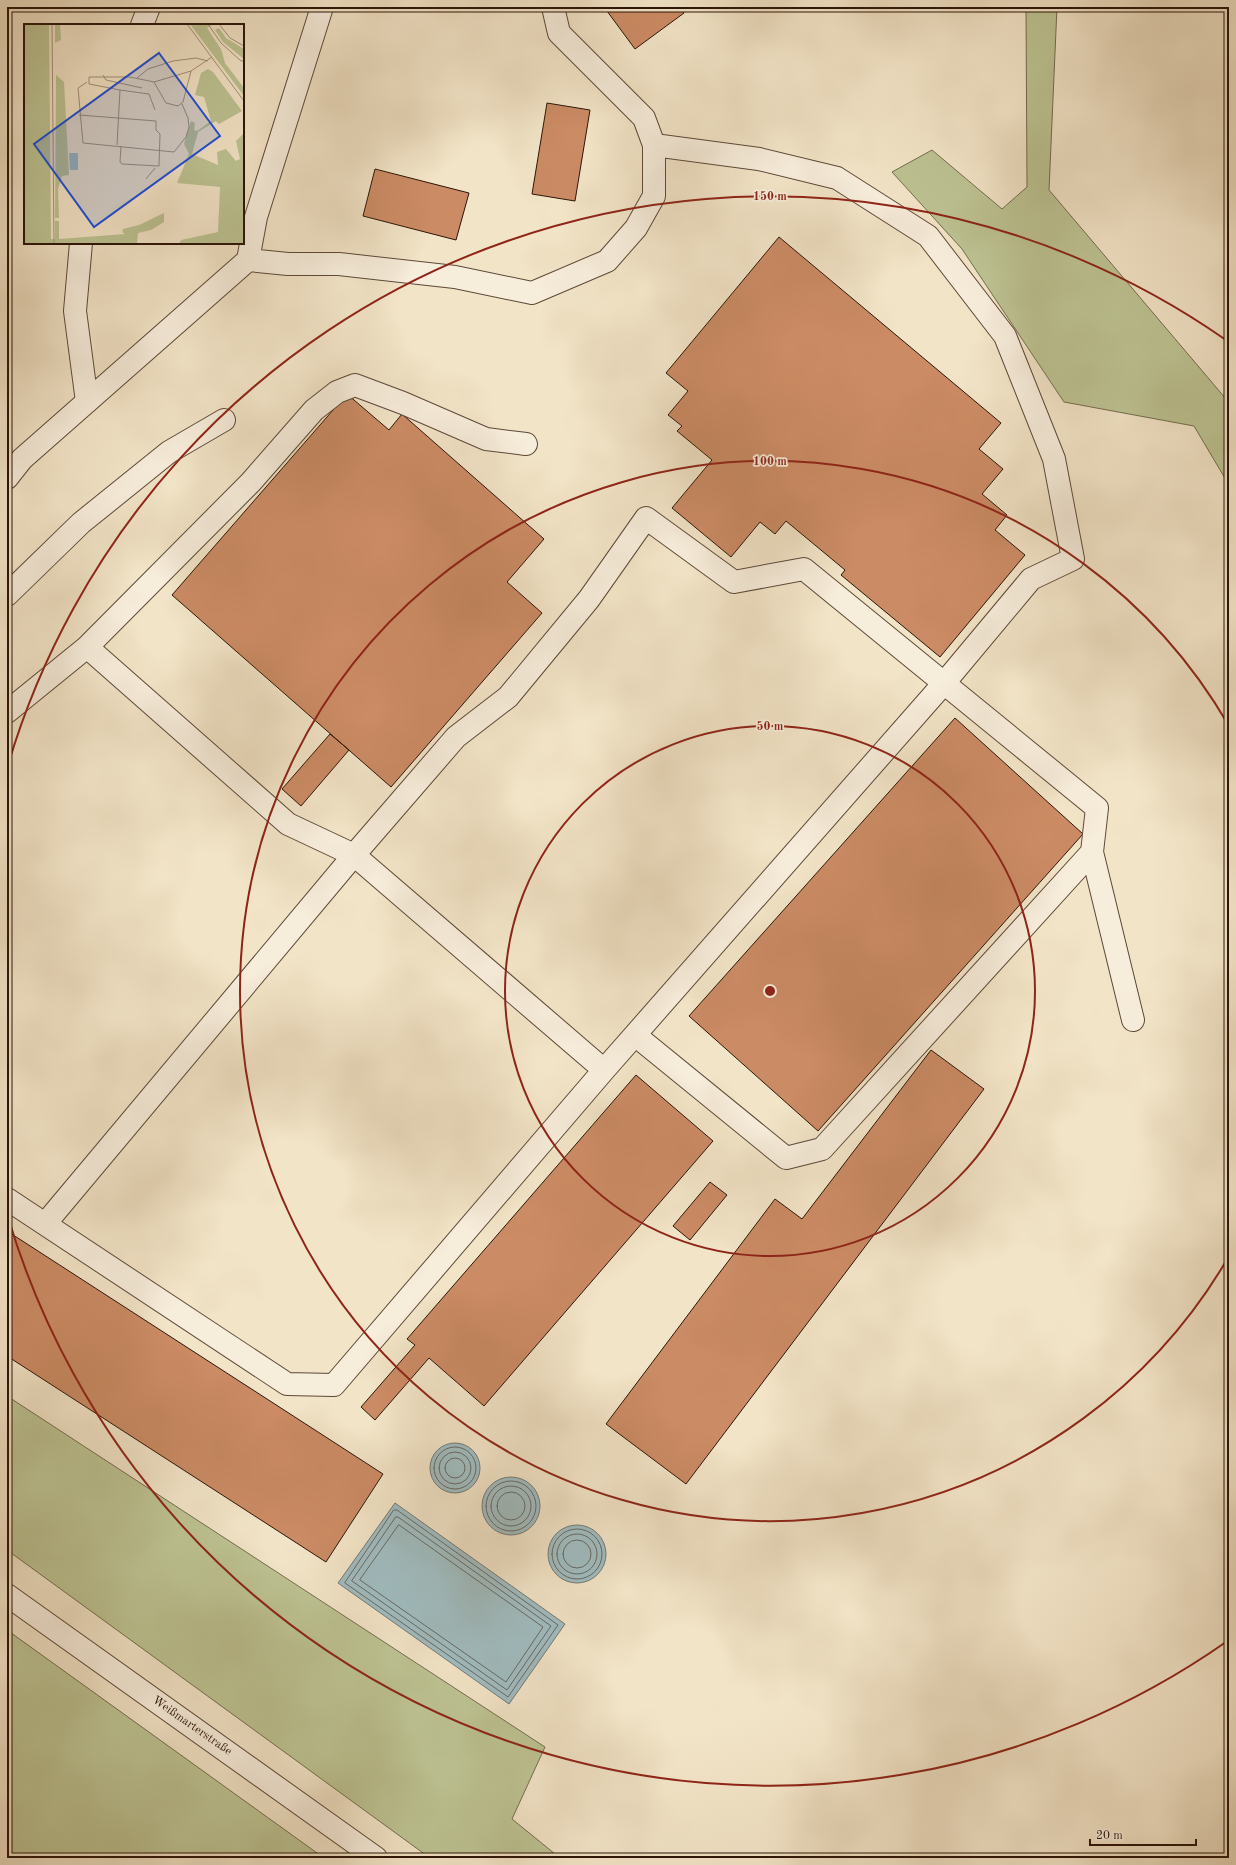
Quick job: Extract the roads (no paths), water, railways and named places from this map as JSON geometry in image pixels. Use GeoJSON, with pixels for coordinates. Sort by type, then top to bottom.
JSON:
{"type":"FeatureCollection","features":[{"type":"Feature","properties":{"kind":"street"},"geometry":{"type":"LineString","coordinates":[[142,24],[149,7]]}},
{"type":"Feature","properties":{"kind":"street"},"geometry":{"type":"LineString","coordinates":[[7,478],[22,459],[248,260],[256,217],[322,7]]}},
{"type":"Feature","properties":{"kind":"street"},"geometry":{"type":"LineString","coordinates":[[248,260],[288,264],[339,264],[455,277],[532,293],[607,261],[636,228],[654,196],[654,145],[644,118],[559,33],[553,7]]}},
{"type":"Feature","properties":{"kind":"street"},"geometry":{"type":"LineString","coordinates":[[7,1199],[287,1384],[334,1385],[604,1070],[944,682],[1031,579],[1073,560],[1054,459],[1005,336],[928,236],[837,178],[759,159],[654,145]]}},
{"type":"Feature","properties":{"kind":"street"},"geometry":{"type":"LineString","coordinates":[[82,244],[75,311],[87,402]]}},
{"type":"Feature","properties":{"kind":"street"},"geometry":{"type":"LineString","coordinates":[[7,712],[87,647],[251,482],[314,410],[337,392],[355,385],[403,403],[486,439],[526,444]]}},
{"type":"Feature","properties":{"kind":"street"},"geometry":{"type":"LineString","coordinates":[[7,595],[81,523],[169,452],[224,420]]}},
{"type":"Feature","properties":{"kind":"street"},"geometry":{"type":"LineString","coordinates":[[45,1224],[354,855],[456,737],[508,697],[589,599],[646,518],[734,582],[804,569],[1097,808],[1092,852],[1133,1020]]}},
{"type":"Feature","properties":{"kind":"street"},"geometry":{"type":"LineString","coordinates":[[87,647],[288,824],[354,855],[604,1070]]}},
{"type":"Feature","properties":{"kind":"street"},"geometry":{"type":"LineString","coordinates":[[635,1035],[786,1158],[822,1149],[1092,852]]}},
{"type":"Feature","properties":{"kind":"street","name":"Weißmarterstraße"},"geometry":{"type":"LineString","coordinates":[[7,1595],[376,1858]]}},
{"type":"Feature","properties":{"kind":"water"},"geometry":{"type":"Polygon","coordinates":[[[450,1443],[460,1443],[473,1450],[480,1463],[480,1473],[473,1486],[460,1493],[450,1493],[441,1489],[434,1482],[430,1473],[430,1463],[434,1454],[441,1447],[450,1443]]]}},
{"type":"Feature","properties":{"kind":"water"},"geometry":{"type":"Polygon","coordinates":[[[511,1477],[527,1482],[535,1490],[540,1506],[535,1522],[527,1530],[511,1535],[495,1530],[487,1522],[482,1506],[487,1490],[495,1482],[511,1477]]]}},
{"type":"Feature","properties":{"kind":"water"},"geometry":{"type":"Polygon","coordinates":[[[395,1503],[565,1624],[509,1704],[338,1583],[395,1503]]]}},
{"type":"Feature","properties":{"kind":"water"},"geometry":{"type":"Polygon","coordinates":[[[577,1525],[593,1530],[601,1538],[606,1554],[601,1570],[593,1578],[577,1583],[561,1578],[553,1570],[548,1554],[553,1538],[561,1530],[577,1525]]]}}]}
